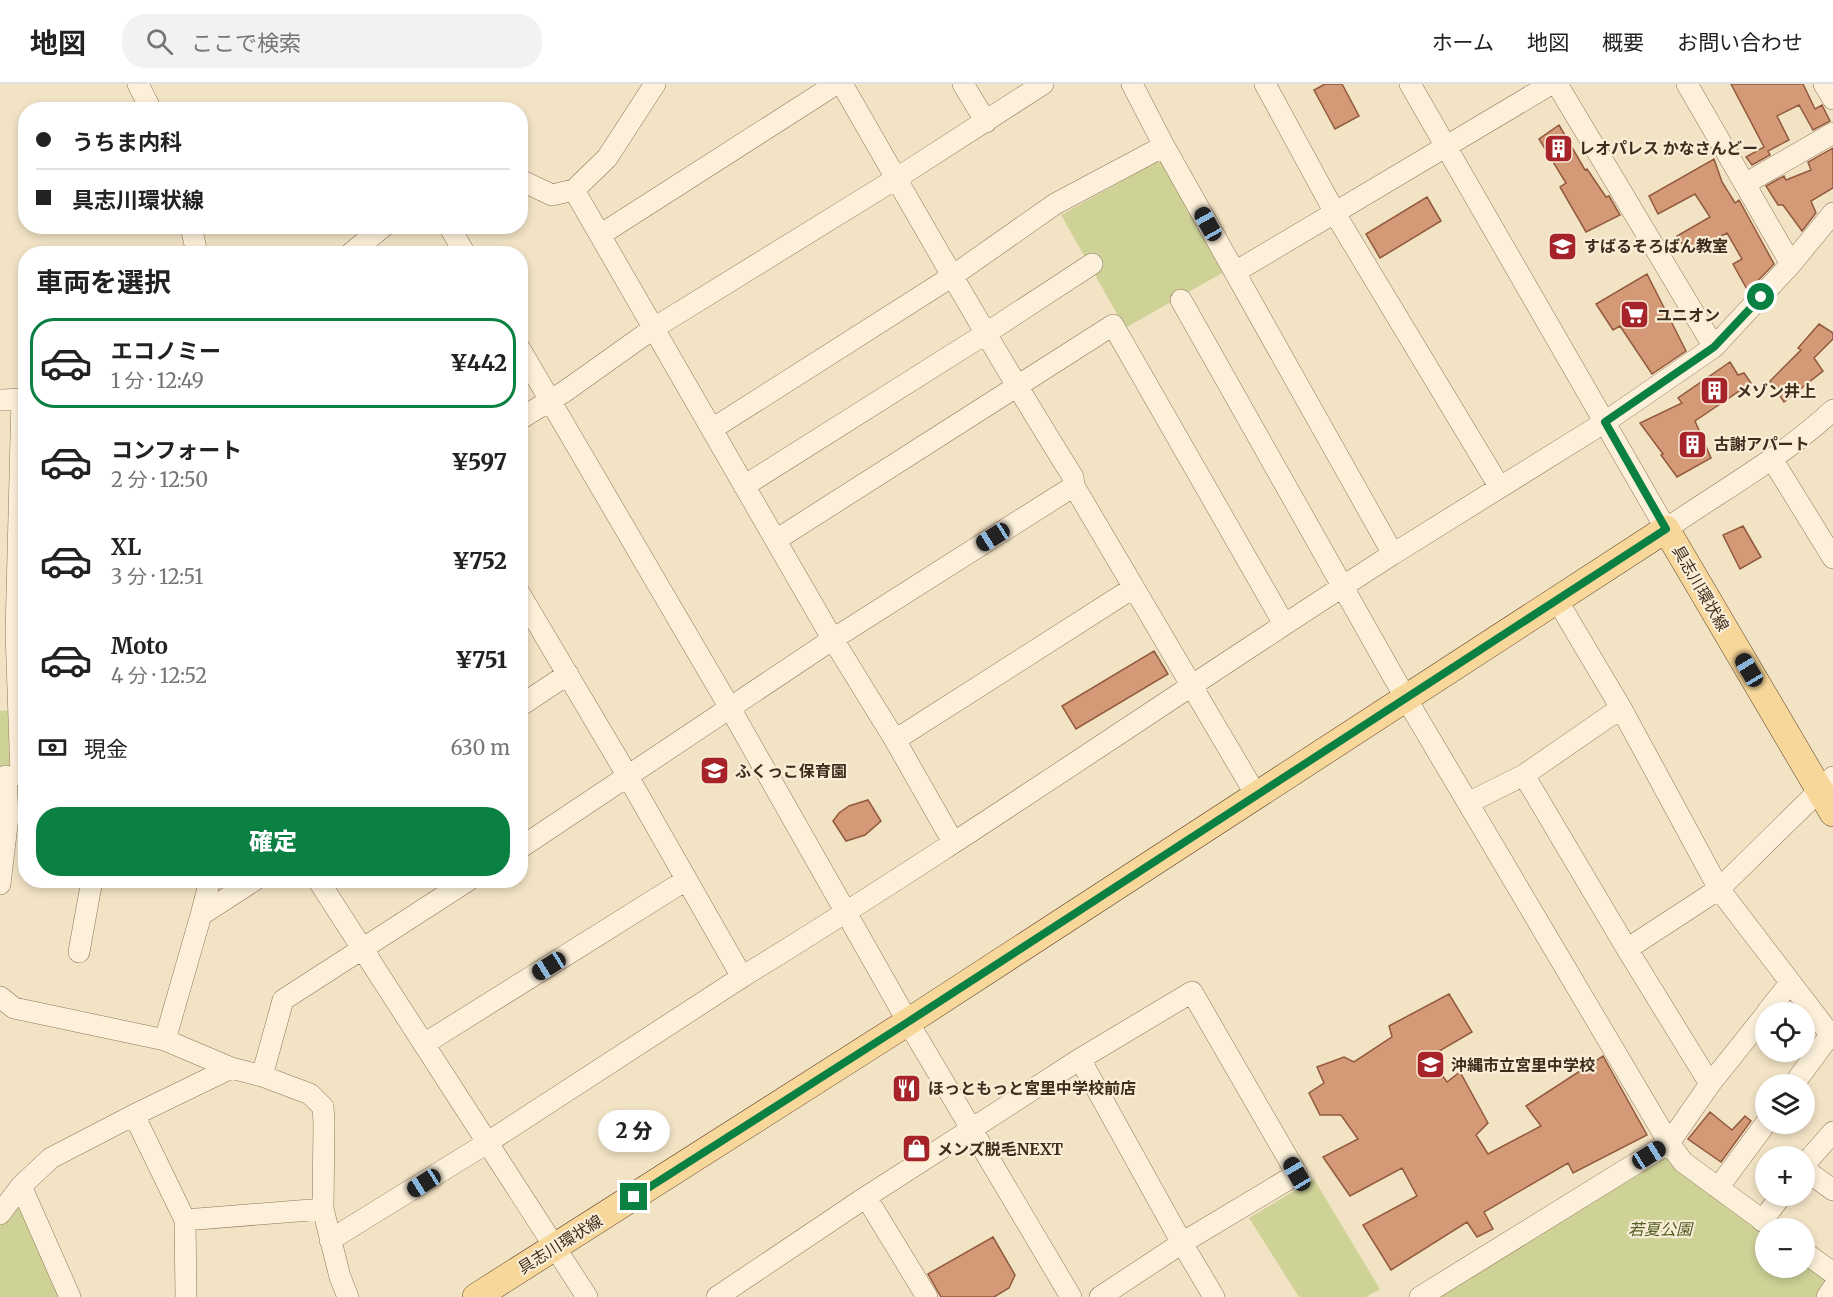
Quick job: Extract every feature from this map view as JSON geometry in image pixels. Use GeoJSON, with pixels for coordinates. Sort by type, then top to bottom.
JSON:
{"type":"FeatureCollection","features":[{"type":"Feature","properties":{"kind":"main road","name":"具志川環状線"},"geometry":{"type":"LineString","coordinates":[[476,1297],[908,1022],[1666,529],[1829,794]]}},
{"type":"Feature","properties":{"kind":"street"},"geometry":{"type":"LineString","coordinates":[[138,84],[147,102]]}},
{"type":"Feature","properties":{"kind":"street"},"geometry":{"type":"LineString","coordinates":[[528,184],[552,195],[574,190],[607,158],[655,84]]}},
{"type":"Feature","properties":{"kind":"street"},"geometry":{"type":"LineString","coordinates":[[600,236],[836,84]]}},
{"type":"Feature","properties":{"kind":"street"},"geometry":{"type":"LineString","coordinates":[[842,84],[951,277],[1073,477],[1074,486],[1256,795]]}},
{"type":"Feature","properties":{"kind":"street"},"geometry":{"type":"LineString","coordinates":[[963,84],[986,122]]}},
{"type":"Feature","properties":{"kind":"street"},"geometry":{"type":"LineString","coordinates":[[528,414],[564,392],[654,328],[897,178],[1043,84]]}},
{"type":"Feature","properties":{"kind":"street"},"geometry":{"type":"LineString","coordinates":[[1132,84],[1164,146],[1393,554]]}},
{"type":"Feature","properties":{"kind":"street"},"geometry":{"type":"LineString","coordinates":[[1265,84],[1335,214],[1499,486]]}},
{"type":"Feature","properties":{"kind":"street"},"geometry":{"type":"LineString","coordinates":[[1410,84],[1666,529],[1772,459],[1813,429],[1833,410]]}},
{"type":"Feature","properties":{"kind":"street"},"geometry":{"type":"LineString","coordinates":[[1235,272],[1551,84]]}},
{"type":"Feature","properties":{"kind":"street"},"geometry":{"type":"LineString","coordinates":[[1557,84],[1714,347]]}},
{"type":"Feature","properties":{"kind":"street"},"geometry":{"type":"LineString","coordinates":[[1687,84],[1791,264]]}},
{"type":"Feature","properties":{"kind":"street"},"geometry":{"type":"LineString","coordinates":[[1824,84],[1833,99]]}},
{"type":"Feature","properties":{"kind":"street"},"geometry":{"type":"LineString","coordinates":[[1745,184],[1833,133]]}},
{"type":"Feature","properties":{"kind":"street"},"geometry":{"type":"LineString","coordinates":[[712,429],[951,277],[1055,204],[1164,146]]}},
{"type":"Feature","properties":{"kind":"street"},"geometry":{"type":"LineString","coordinates":[[574,190],[953,842]]}},
{"type":"Feature","properties":{"kind":"street"},"geometry":{"type":"LineString","coordinates":[[330,1240],[487,1143],[847,913],[1342,586],[1605,422],[1714,347],[1791,264],[1833,213]]}},
{"type":"Feature","properties":{"kind":"street"},"geometry":{"type":"LineString","coordinates":[[360,246],[374,234]]}},
{"type":"Feature","properties":{"kind":"street"},"geometry":{"type":"LineString","coordinates":[[744,486],[1092,264]]}},
{"type":"Feature","properties":{"kind":"street"},"geometry":{"type":"LineString","coordinates":[[1180,300],[1407,699],[1669,1143],[1683,1162],[1759,1218]]}},
{"type":"Feature","properties":{"kind":"street"},"geometry":{"type":"LineString","coordinates":[[776,540],[1113,325],[1284,624]]}},
{"type":"Feature","properties":{"kind":"street"},"geometry":{"type":"LineString","coordinates":[[528,363],[730,708],[908,1022],[1071,1297]]}},
{"type":"Feature","properties":{"kind":"street"},"geometry":{"type":"LineString","coordinates":[[0,400],[18,399]]}},
{"type":"Feature","properties":{"kind":"street"},"geometry":{"type":"LineString","coordinates":[[1772,459],[1833,558]]}},
{"type":"Feature","properties":{"kind":"street"},"geometry":{"type":"LineString","coordinates":[[528,843],[833,639],[1074,486]]}},
{"type":"Feature","properties":{"kind":"street"},"geometry":{"type":"LineString","coordinates":[[0,884],[13,776],[8,633],[18,487]]}},
{"type":"Feature","properties":{"kind":"street"},"geometry":{"type":"LineString","coordinates":[[895,740],[1133,588]]}},
{"type":"Feature","properties":{"kind":"street"},"geometry":{"type":"LineString","coordinates":[[1557,600],[1621,708],[1719,889],[1832,1035],[1802,1074]]}},
{"type":"Feature","properties":{"kind":"street"},"geometry":{"type":"LineString","coordinates":[[528,607],[742,978]]}},
{"type":"Feature","properties":{"kind":"street"},"geometry":{"type":"LineString","coordinates":[[528,701],[568,674]]}},
{"type":"Feature","properties":{"kind":"street"},"geometry":{"type":"LineString","coordinates":[[1468,803],[1524,775],[1621,708]]}},
{"type":"Feature","properties":{"kind":"street"},"geometry":{"type":"LineString","coordinates":[[1524,775],[1710,1084]]}},
{"type":"Feature","properties":{"kind":"street"},"geometry":{"type":"LineString","coordinates":[[1627,949],[1719,889],[1829,794]]}},
{"type":"Feature","properties":{"kind":"street"},"geometry":{"type":"LineString","coordinates":[[424,1044],[686,880]]}},
{"type":"Feature","properties":{"kind":"street"},"geometry":{"type":"LineString","coordinates":[[79,952],[91,888]]}},
{"type":"Feature","properties":{"kind":"street"},"geometry":{"type":"LineString","coordinates":[[165,1040],[208,888]]}},
{"type":"Feature","properties":{"kind":"street"},"geometry":{"type":"LineString","coordinates":[[201,915],[243,888]]}},
{"type":"Feature","properties":{"kind":"street"},"geometry":{"type":"LineString","coordinates":[[323,888],[587,1297]]}},
{"type":"Feature","properties":{"kind":"street"},"geometry":{"type":"LineString","coordinates":[[262,1076],[283,1000],[458,888]]}},
{"type":"Feature","properties":{"kind":"street"},"geometry":{"type":"LineString","coordinates":[[1775,1002],[1790,982]]}},
{"type":"Feature","properties":{"kind":"street"},"geometry":{"type":"LineString","coordinates":[[717,1297],[866,1197],[1080,1059],[1192,992],[1297,1174],[1182,1243],[1100,1297]]}},
{"type":"Feature","properties":{"kind":"street"},"geometry":{"type":"LineString","coordinates":[[0,997],[14,1008],[165,1040],[231,1068],[262,1076],[310,1094],[323,1107],[323,1209],[339,1277],[348,1297]]}},
{"type":"Feature","properties":{"kind":"street"},"geometry":{"type":"LineString","coordinates":[[1420,1297],[1669,1143],[1710,1084],[1755,1027]]}},
{"type":"Feature","properties":{"kind":"street"},"geometry":{"type":"LineString","coordinates":[[1080,1059],[1214,1297]]}},
{"type":"Feature","properties":{"kind":"street"},"geometry":{"type":"LineString","coordinates":[[0,1214],[21,1186],[51,1158],[231,1068]]}},
{"type":"Feature","properties":{"kind":"street"},"geometry":{"type":"LineString","coordinates":[[134,1115],[185,1220],[186,1297]]}},
{"type":"Feature","properties":{"kind":"street"},"geometry":{"type":"LineString","coordinates":[[1815,1154],[1833,1132]]}},
{"type":"Feature","properties":{"kind":"street"},"geometry":{"type":"LineString","coordinates":[[1718,1188],[1758,1134]]}},
{"type":"Feature","properties":{"kind":"street"},"geometry":{"type":"LineString","coordinates":[[1815,1176],[1833,1190]]}},
{"type":"Feature","properties":{"kind":"street"},"geometry":{"type":"LineString","coordinates":[[21,1186],[70,1297]]}},
{"type":"Feature","properties":{"kind":"street"},"geometry":{"type":"LineString","coordinates":[[866,1197],[922,1295]]}},
{"type":"Feature","properties":{"kind":"street"},"geometry":{"type":"LineString","coordinates":[[185,1220],[323,1209]]}},
{"type":"Feature","properties":{"kind":"street"},"geometry":{"type":"LineString","coordinates":[[1815,1260],[1833,1273]]}},
{"type":"Feature","properties":{"kind":"street"},"geometry":{"type":"LineString","coordinates":[[1827,1297],[1833,1288]]}},
{"type":"Feature","properties":{"kind":"green space"},"geometry":{"type":"Polygon","coordinates":[[[1158,161],[1165,164],[1224,272],[1125,328],[1061,215],[1158,161]]]}},
{"type":"Feature","properties":{"kind":"green space"},"geometry":{"type":"Polygon","coordinates":[[[17,710],[18,776],[0,775],[0,711],[17,710]]]}},
{"type":"Feature","properties":{"kind":"green space","name":"若夏公園"},"geometry":{"type":"Polygon","coordinates":[[[1669,1143],[1755,1218],[1755,1278],[1815,1278],[1815,1260],[1833,1273],[1827,1297],[1420,1297],[1669,1143]]]}},
{"type":"Feature","properties":{"kind":"green space"},"geometry":{"type":"Polygon","coordinates":[[[1314,1179],[1380,1289],[1366,1297],[1299,1297],[1249,1218],[1314,1179]]]}},
{"type":"Feature","properties":{"kind":"green space"},"geometry":{"type":"Polygon","coordinates":[[[21,1186],[70,1297],[0,1297],[0,1214],[21,1186]]]}},
{"type":"Feature","properties":{"kind":"building"},"geometry":{"type":"Polygon","coordinates":[[[1325,84],[1342,84],[1359,116],[1335,129],[1314,90],[1325,84]]]}},
{"type":"Feature","properties":{"kind":"building"},"geometry":{"type":"Polygon","coordinates":[[[1731,84],[1803,84],[1815,109],[1822,105],[1830,121],[1813,130],[1799,105],[1777,116],[1789,140],[1768,151],[1770,155],[1752,165],[1746,157],[1764,147],[1731,84]]]}},
{"type":"Feature","properties":{"kind":"building"},"geometry":{"type":"Polygon","coordinates":[[[1559,125],[1585,170],[1587,169],[1606,197],[1609,196],[1620,215],[1586,232],[1560,187],[1566,183],[1539,139],[1559,125]]]}},
{"type":"Feature","properties":{"kind":"building"},"geometry":{"type":"Polygon","coordinates":[[[1833,148],[1833,188],[1811,201],[1816,213],[1802,231],[1783,205],[1778,205],[1766,186],[1784,176],[1786,180],[1811,170],[1808,162],[1833,148]]]}},
{"type":"Feature","properties":{"kind":"building"},"geometry":{"type":"Polygon","coordinates":[[[1714,159],[1722,182],[1735,203],[1739,200],[1774,264],[1748,291],[1733,264],[1742,259],[1727,233],[1689,254],[1677,236],[1710,217],[1695,194],[1658,214],[1649,196],[1714,159]]]}},
{"type":"Feature","properties":{"kind":"building"},"geometry":{"type":"Polygon","coordinates":[[[1427,197],[1441,221],[1380,258],[1366,234],[1427,197]]]}},
{"type":"Feature","properties":{"kind":"building","name":"ユニオン"},"geometry":{"type":"Polygon","coordinates":[[[1647,274],[1686,351],[1652,374],[1620,326],[1613,330],[1596,304],[1647,274]]]}},
{"type":"Feature","properties":{"kind":"building"},"geometry":{"type":"Polygon","coordinates":[[[1819,324],[1833,333],[1833,339],[1814,358],[1823,371],[1784,402],[1770,381],[1801,350],[1798,348],[1819,324]]]}},
{"type":"Feature","properties":{"kind":"building"},"geometry":{"type":"Polygon","coordinates":[[[1730,362],[1738,375],[1744,373],[1751,383],[1695,421],[1711,458],[1677,477],[1640,423],[1682,403],[1678,398],[1730,362]]]}},
{"type":"Feature","properties":{"kind":"building"},"geometry":{"type":"Polygon","coordinates":[[[1743,526],[1761,557],[1740,569],[1723,535],[1743,526]]]}},
{"type":"Feature","properties":{"kind":"building"},"geometry":{"type":"Polygon","coordinates":[[[1154,651],[1168,674],[1076,729],[1062,706],[1154,651]]]}},
{"type":"Feature","properties":{"kind":"building"},"geometry":{"type":"Polygon","coordinates":[[[868,800],[881,821],[865,835],[846,841],[833,821],[849,806],[868,800]]]}},
{"type":"Feature","properties":{"kind":"building"},"geometry":{"type":"Polygon","coordinates":[[[1449,994],[1472,1032],[1429,1057],[1447,1082],[1460,1072],[1488,1123],[1476,1135],[1488,1154],[1541,1126],[1526,1106],[1603,1056],[1647,1135],[1573,1173],[1568,1163],[1484,1212],[1493,1229],[1477,1237],[1467,1222],[1391,1270],[1363,1225],[1417,1196],[1402,1168],[1350,1196],[1323,1157],[1358,1139],[1341,1115],[1320,1115],[1309,1093],[1324,1083],[1317,1067],[1344,1057],[1354,1062],[1392,1037],[1389,1026],[1449,994]]]}},
{"type":"Feature","properties":{"kind":"building"},"geometry":{"type":"Polygon","coordinates":[[[1710,1112],[1732,1130],[1745,1116],[1751,1121],[1721,1162],[1688,1139],[1710,1112]]]}},
{"type":"Feature","properties":{"kind":"building"},"geometry":{"type":"Polygon","coordinates":[[[993,1237],[1015,1275],[1009,1288],[994,1297],[941,1297],[928,1274],[993,1237]]]}},
{"type":"Feature","properties":{"kind":"place","name":"レオパレス かなさんどー"},"geometry":{"type":"Point","coordinates":[1558,148]}},
{"type":"Feature","properties":{"kind":"place","name":"すばるそろばん教室"},"geometry":{"type":"Point","coordinates":[1563,246]}},
{"type":"Feature","properties":{"kind":"place","name":"ユニオン"},"geometry":{"type":"Point","coordinates":[1635,315]}},
{"type":"Feature","properties":{"kind":"place","name":"メゾン井上"},"geometry":{"type":"Point","coordinates":[1715,391]}},
{"type":"Feature","properties":{"kind":"place","name":"古謝アパート"},"geometry":{"type":"Point","coordinates":[1693,444]}},
{"type":"Feature","properties":{"kind":"place","name":"ふくっこ保育園"},"geometry":{"type":"Point","coordinates":[714,771]}},
{"type":"Feature","properties":{"kind":"place","name":"沖縄市立宮里中学校"},"geometry":{"type":"Point","coordinates":[1430,1065]}},
{"type":"Feature","properties":{"kind":"place","name":"ほっともっと宮里中学校前店"},"geometry":{"type":"Point","coordinates":[907,1088]}},
{"type":"Feature","properties":{"kind":"place","name":"メンズ脱毛NEXT"},"geometry":{"type":"Point","coordinates":[916,1149]}},
{"type":"Feature","properties":{"kind":"route"},"geometry":{"type":"LineString","coordinates":[[634,1197],[908,1022],[1666,529],[1605,422],[1714,347],[1761,297]]}}]}
